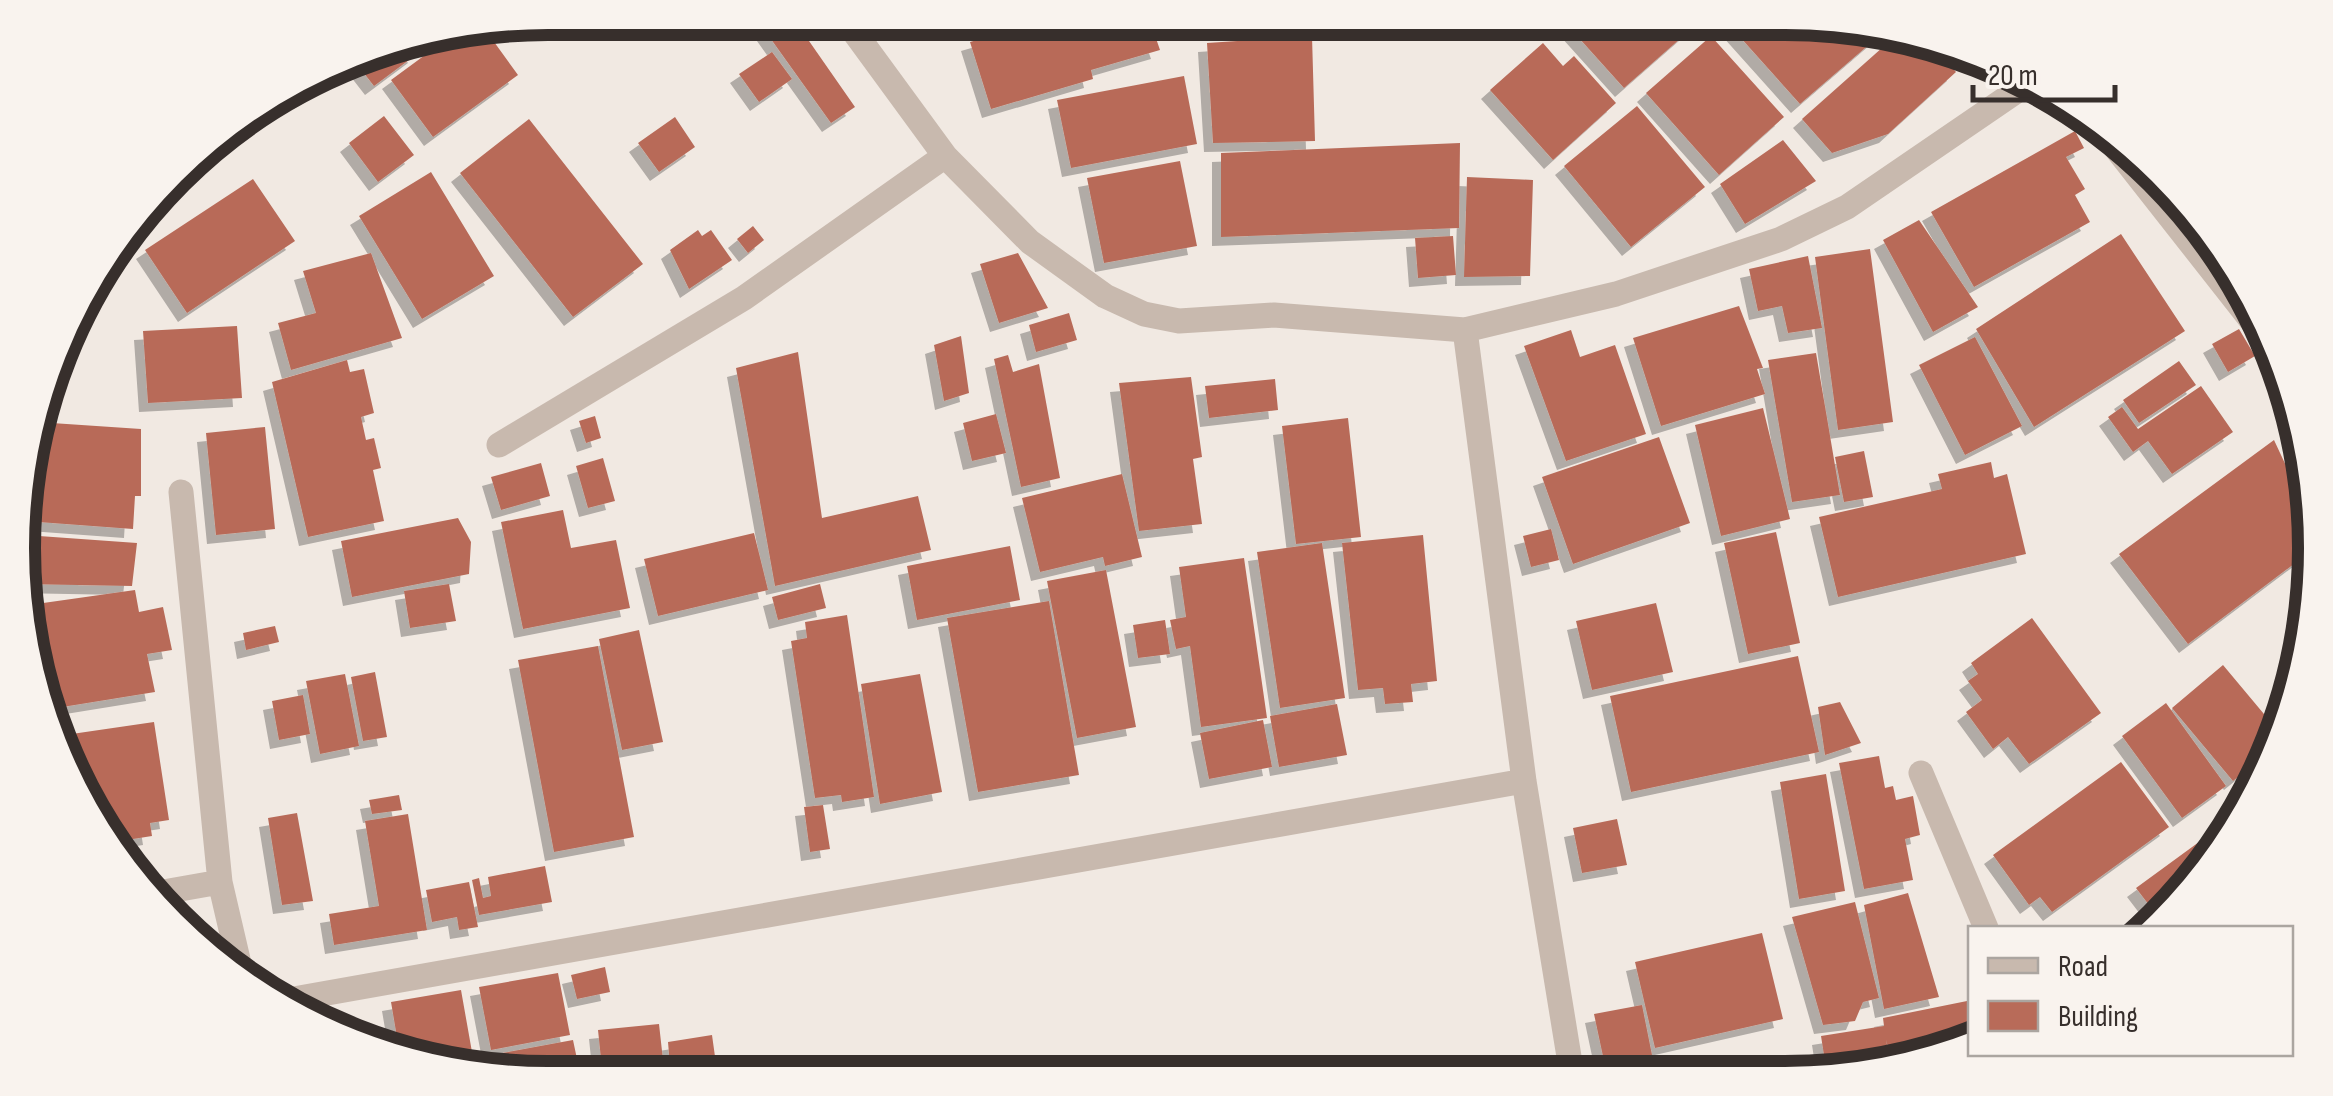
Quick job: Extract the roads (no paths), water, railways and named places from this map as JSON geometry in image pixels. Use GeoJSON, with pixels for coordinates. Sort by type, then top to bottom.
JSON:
{"type":"FeatureCollection","features":[{"type":"Feature","properties":{"kind":"street"},"geometry":{"type":"LineString","coordinates":[[856,35],[945,156],[1030,242],[1106,296],[1144,314],[1180,321],[1274,315],[1465,330],[1616,294],[1780,239],[1847,207],[2017,91]]}},
{"type":"Feature","properties":{"kind":"street"},"geometry":{"type":"LineString","coordinates":[[499,444],[744,298],[945,156]]}},
{"type":"Feature","properties":{"kind":"street"},"geometry":{"type":"LineString","coordinates":[[1465,330],[1524,781],[1570,1061]]}},
{"type":"Feature","properties":{"kind":"street"},"geometry":{"type":"LineString","coordinates":[[181,492],[220,882],[237,956]]}},
{"type":"Feature","properties":{"kind":"street"},"geometry":{"type":"LineString","coordinates":[[1922,773],[1985,926]]}},
{"type":"Feature","properties":{"kind":"street"},"geometry":{"type":"LineString","coordinates":[[302,998],[1524,781]]}},
{"type":"Feature","properties":{"kind":"street"},"geometry":{"type":"LineString","coordinates":[[167,891],[220,882]]}}]}
